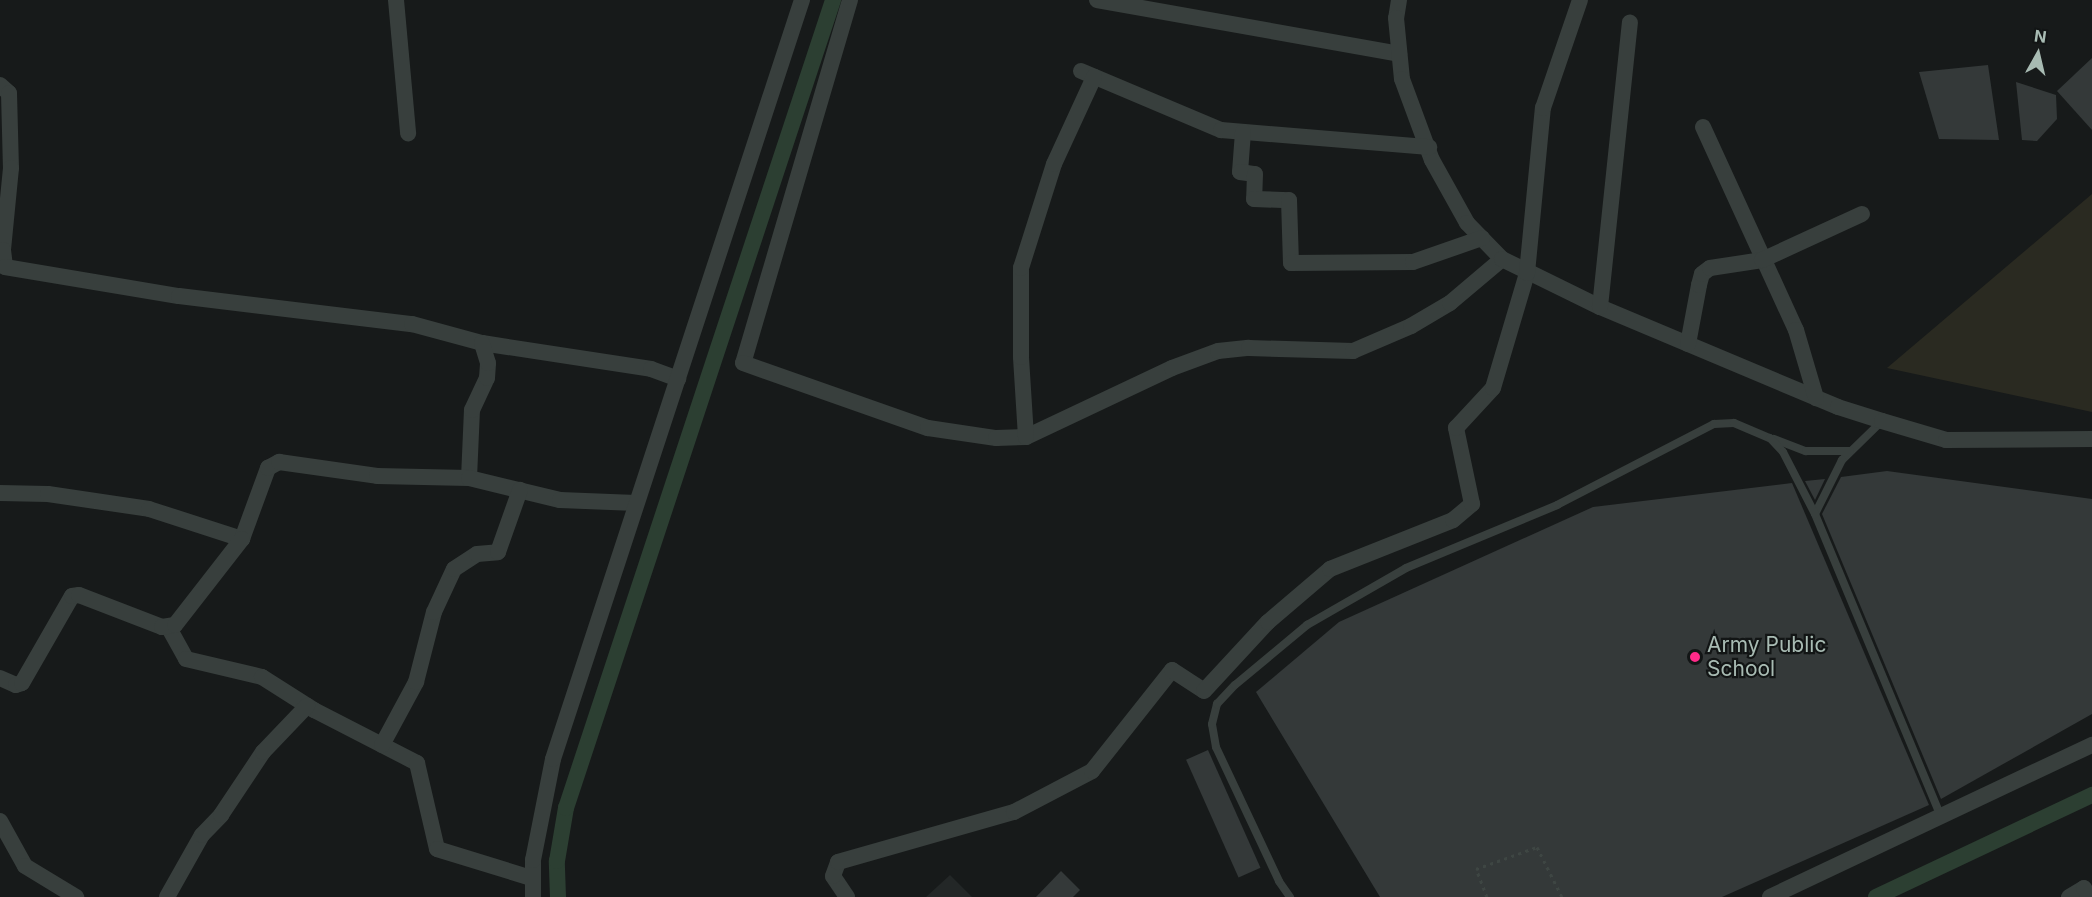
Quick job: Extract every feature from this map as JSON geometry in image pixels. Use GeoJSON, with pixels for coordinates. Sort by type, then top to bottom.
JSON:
{"type":"FeatureCollection","features":[{"type":"Feature","properties":{"kind":"street"},"geometry":{"type":"LineString","coordinates":[[396,0],[408,133]]}},
{"type":"Feature","properties":{"kind":"street"},"geometry":{"type":"LineString","coordinates":[[533,897],[531,878],[553,759],[802,0]]}},
{"type":"Feature","properties":{"kind":"street"},"geometry":{"type":"LineString","coordinates":[[850,0],[743,363],[928,428],[996,438],[1026,436],[1218,351],[1249,348],[1353,351],[1411,326],[1450,303],[1502,259]]}},
{"type":"Feature","properties":{"kind":"street"},"geometry":{"type":"LineString","coordinates":[[1096,0],[1399,54]]}},
{"type":"Feature","properties":{"kind":"street"},"geometry":{"type":"LineString","coordinates":[[1399,0],[1396,18],[1402,79],[1432,160],[1467,223],[1502,259],[1600,307],[1816,398],[1882,421],[1946,440],[2092,439]]}},
{"type":"Feature","properties":{"kind":"street"},"geometry":{"type":"LineString","coordinates":[[847,897],[833,876],[838,862],[1014,812],[1092,771],[1172,670],[1204,691],[1268,622],[1330,569],[1454,520],[1472,504],[1456,428],[1493,388],[1527,273],[1543,108],[1580,0]]}},
{"type":"Feature","properties":{"kind":"street"},"geometry":{"type":"LineString","coordinates":[[1600,307],[1630,23]]}},
{"type":"Feature","properties":{"kind":"street"},"geometry":{"type":"LineString","coordinates":[[1026,436],[1021,357],[1021,268],[1054,164],[1087,74],[1221,130],[1429,147]]}},
{"type":"Feature","properties":{"kind":"street"},"geometry":{"type":"LineString","coordinates":[[0,85],[9,93],[11,168],[3,250],[5,267],[179,296],[412,324],[482,344],[651,369],[678,379]]}},
{"type":"Feature","properties":{"kind":"street"},"geometry":{"type":"LineString","coordinates":[[1703,127],[1796,330],[1816,398]]}},
{"type":"Feature","properties":{"kind":"street"},"geometry":{"type":"LineString","coordinates":[[1243,132],[1240,172],[1255,174],[1254,199],[1289,200],[1290,263],[1413,262],[1482,238]]}},
{"type":"Feature","properties":{"kind":"street"},"geometry":{"type":"LineString","coordinates":[[1688,344],[1702,274],[1710,268],[1762,260],[1862,214]]}},
{"type":"Feature","properties":{"kind":"street"},"geometry":{"type":"LineString","coordinates":[[469,478],[472,410],[487,378],[488,363],[482,344]]}},
{"type":"Feature","properties":{"kind":"street"},"geometry":{"type":"LineString","coordinates":[[169,628],[242,539],[272,464],[377,476],[469,478],[560,500],[636,503]]}},
{"type":"Feature","properties":{"kind":"street"},"geometry":{"type":"LineString","coordinates":[[382,746],[416,682],[434,612],[454,569],[477,554],[498,552],[520,490]]}},
{"type":"Feature","properties":{"kind":"street"},"geometry":{"type":"LineString","coordinates":[[0,493],[48,494],[149,509],[242,539]]}},
{"type":"Feature","properties":{"kind":"street"},"geometry":{"type":"LineString","coordinates":[[0,678],[16,686],[22,683],[72,596],[79,595],[169,628],[186,659],[262,677],[307,706],[417,763],[437,849],[531,878]]}},
{"type":"Feature","properties":{"kind":"street"},"geometry":{"type":"LineString","coordinates":[[167,897],[202,835],[221,815],[263,752],[307,706]]}},
{"type":"Feature","properties":{"kind":"street"},"geometry":{"type":"LineString","coordinates":[[1770,897],[2092,746]]}},
{"type":"Feature","properties":{"kind":"street"},"geometry":{"type":"LineString","coordinates":[[0,821],[25,866],[76,897]]}},
{"type":"Feature","properties":{"kind":"street"},"geometry":{"type":"LineString","coordinates":[[2069,897],[2084,888],[2089,897]]}},
{"type":"Feature","properties":{"kind":"lane"},"geometry":{"type":"LineString","coordinates":[[1815,514],[1842,460],[1882,421]]}},
{"type":"Feature","properties":{"kind":"lane"},"geometry":{"type":"LineString","coordinates":[[1290,897],[1279,881],[1216,747],[1212,724],[1217,704],[1235,685],[1307,625],[1367,588],[1557,505],[1694,431],[1734,423],[1806,451],[1850,452]]}},
{"type":"Feature","properties":{"kind":"lane"},"geometry":{"type":"LineString","coordinates":[[1770,438],[1783,452],[1815,514],[1941,816]]}},
{"type":"Feature","properties":{"kind":"path"},"geometry":{"type":"LineString","coordinates":[[1487,897],[1476,869],[1537,847],[1562,897]]}},
{"type":"Feature","properties":{"kind":"shaded area"},"geometry":{"type":"Polygon","coordinates":[[[2092,194],[2092,412],[1887,368],[2092,194]]]}},
{"type":"Feature","properties":{"kind":"shaded area"},"geometry":{"type":"Polygon","coordinates":[[[950,875],[972,897],[926,897],[950,875]]]}},
{"type":"Feature","properties":{"kind":"building"},"geometry":{"type":"Polygon","coordinates":[[[2092,58],[2092,130],[2057,91],[2092,58]]]}},
{"type":"Feature","properties":{"kind":"building"},"geometry":{"type":"Polygon","coordinates":[[[1988,65],[1999,140],[1939,139],[1919,72],[1988,65]]]}},
{"type":"Feature","properties":{"kind":"building"},"geometry":{"type":"Polygon","coordinates":[[[2016,82],[2056,95],[2057,119],[2037,141],[2022,140],[2016,82]]]}},
{"type":"Feature","properties":{"kind":"building"},"geometry":{"type":"Polygon","coordinates":[[[1887,471],[2092,499],[2092,714],[1941,799],[1822,514],[1841,477],[1887,471]]]}},
{"type":"Feature","properties":{"kind":"building"},"geometry":{"type":"Polygon","coordinates":[[[1825,479],[1815,500],[1805,481],[1825,479]]]}},
{"type":"Feature","properties":{"kind":"building","name":"Army Public School"},"geometry":{"type":"Polygon","coordinates":[[[1792,483],[1929,805],[1722,897],[1380,897],[1256,692],[1339,622],[1593,507],[1792,483]]]}},
{"type":"Feature","properties":{"kind":"building"},"geometry":{"type":"Polygon","coordinates":[[[1208,750],[1260,868],[1239,878],[1186,760],[1208,750]]]}},
{"type":"Feature","properties":{"kind":"building"},"geometry":{"type":"Polygon","coordinates":[[[1061,871],[1080,890],[1073,897],[1036,897],[1061,871]]]}},
{"type":"Feature","properties":{"kind":"waterway"},"geometry":{"type":"LineString","coordinates":[[558,897],[557,861],[566,808],[833,0]]}},
{"type":"Feature","properties":{"kind":"waterway"},"geometry":{"type":"LineString","coordinates":[[1876,897],[2092,795]]}},
{"type":"Feature","properties":{"kind":"place","name":"Army Public School"},"geometry":{"type":"Point","coordinates":[1695,657]}}]}
